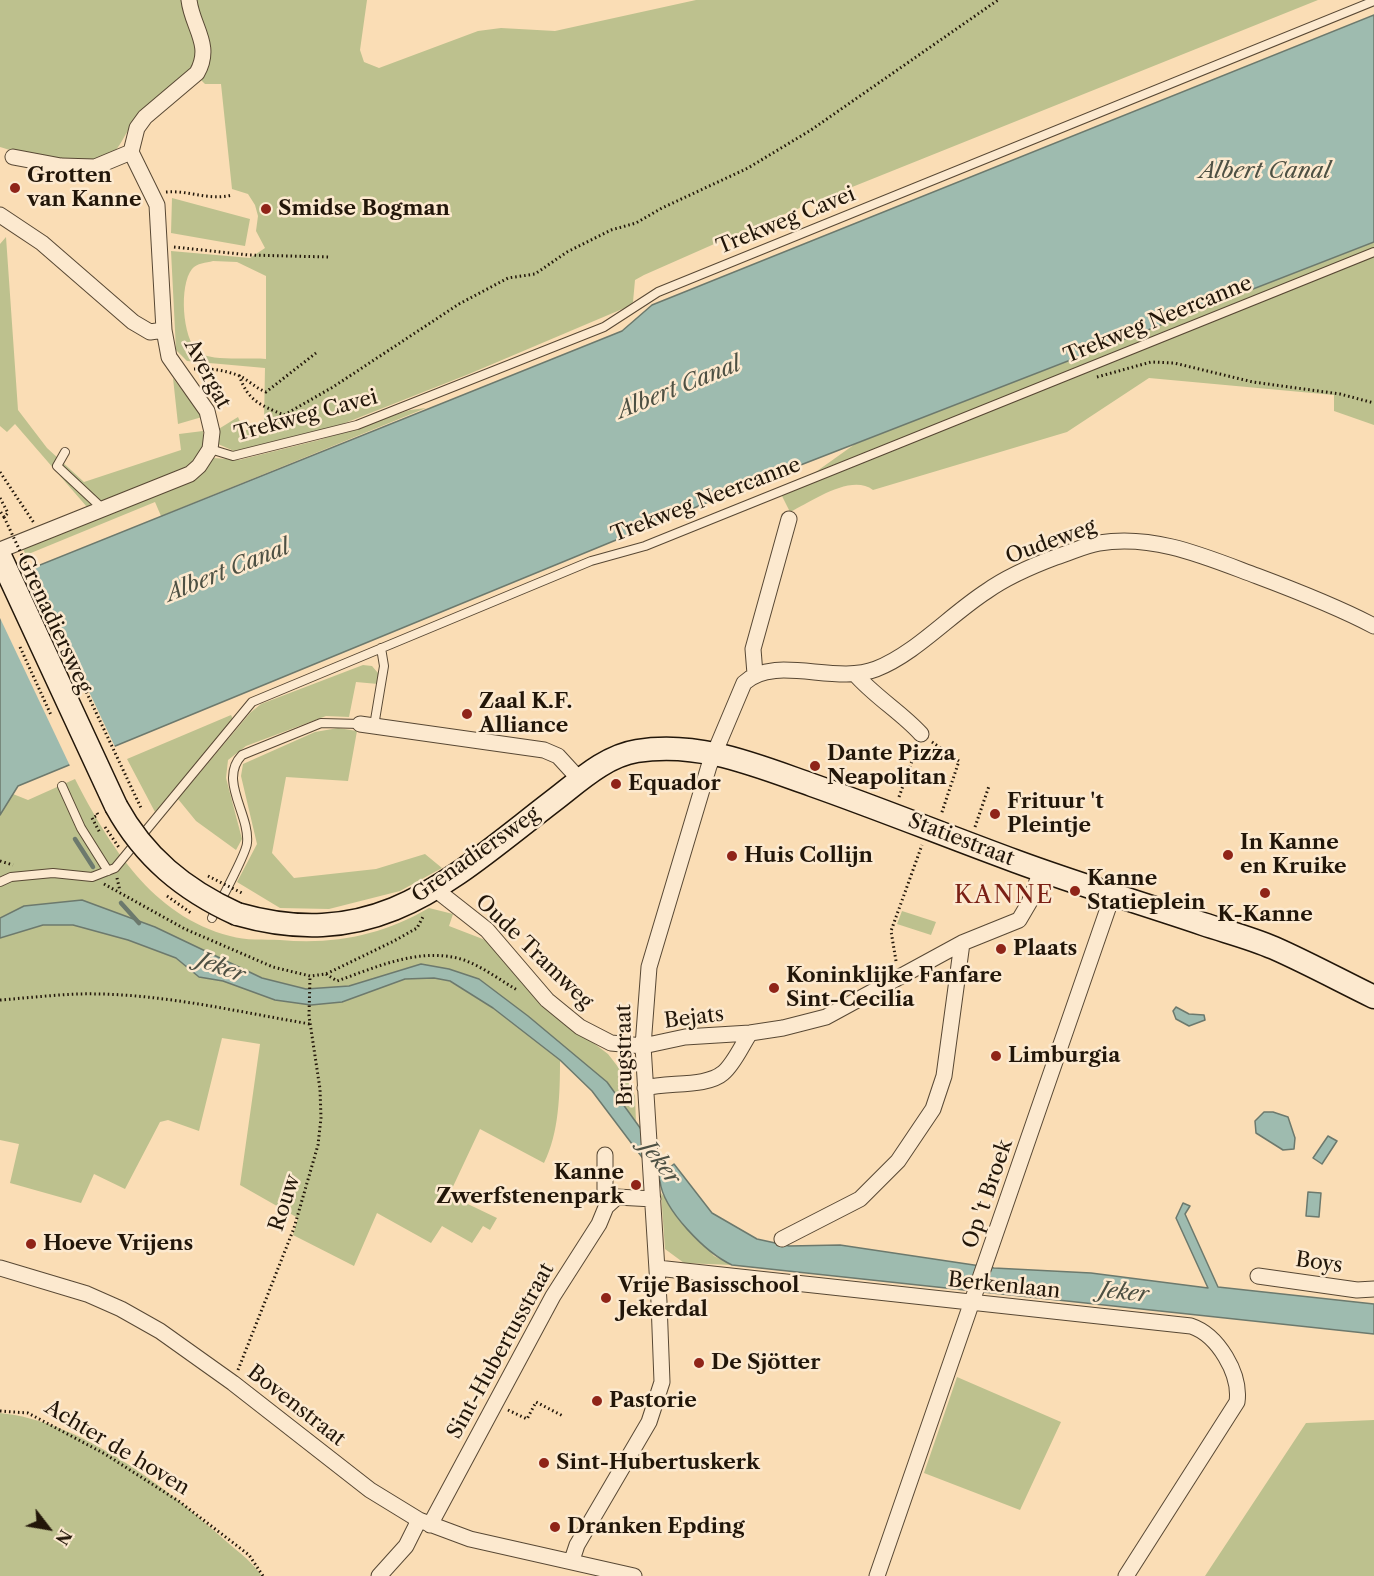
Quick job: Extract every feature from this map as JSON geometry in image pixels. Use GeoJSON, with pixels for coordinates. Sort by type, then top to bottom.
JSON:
{"type":"FeatureCollection","features":[{"type":"Feature","properties":{"kind":"main road","name":"Grenadiersweg"},"geometry":{"type":"LineString","coordinates":[[0,556],[129,830],[168,873],[196,893],[241,904],[274,924],[309,926],[346,924],[378,917],[435,889],[603,764],[638,751],[714,753]]}},
{"type":"Feature","properties":{"kind":"main road","name":"Statiestraat"},"geometry":{"type":"LineString","coordinates":[[714,753],[894,813],[1041,871],[1273,948],[1374,997]]}},
{"type":"Feature","properties":{"kind":"street"},"geometry":{"type":"LineString","coordinates":[[164,330],[159,214],[152,194],[135,165],[131,152],[137,128],[145,117],[197,73],[202,64],[204,45],[189,0]]}},
{"type":"Feature","properties":{"kind":"street"},"geometry":{"type":"LineString","coordinates":[[13,157],[61,166],[95,167],[131,152]]}},
{"type":"Feature","properties":{"kind":"street","name":"Avergat"},"geometry":{"type":"LineString","coordinates":[[0,215],[35,237],[133,322],[150,332],[164,330],[169,357],[207,411],[212,432],[210,448]]}},
{"type":"Feature","properties":{"kind":"street"},"geometry":{"type":"LineString","coordinates":[[0,550],[190,474],[199,466],[210,448]]}},
{"type":"Feature","properties":{"kind":"street"},"geometry":{"type":"LineString","coordinates":[[714,753],[744,683],[754,674],[752,654],[789,519]]}},
{"type":"Feature","properties":{"kind":"street","name":"Oudeweg"},"geometry":{"type":"LineString","coordinates":[[754,674],[767,670],[855,674],[875,670],[894,660],[987,590],[1014,574],[1097,543],[1146,542],[1180,548],[1337,606],[1374,626]]}},
{"type":"Feature","properties":{"kind":"street"},"geometry":{"type":"LineString","coordinates":[[855,674],[873,694],[908,720],[921,734]]}},
{"type":"Feature","properties":{"kind":"street"},"geometry":{"type":"LineString","coordinates":[[367,725],[544,750],[558,756],[580,780]]}},
{"type":"Feature","properties":{"kind":"street","name":"Brugstraat"},"geometry":{"type":"LineString","coordinates":[[572,1560],[577,1545],[657,1405],[663,1363],[643,1046],[649,967],[714,753]]}},
{"type":"Feature","properties":{"kind":"street","name":"Bejats"},"geometry":{"type":"LineString","coordinates":[[643,1046],[685,1037],[750,1033],[826,1017],[898,975],[962,943],[1019,920],[1029,903],[1041,871]]}},
{"type":"Feature","properties":{"kind":"street","name":"Oude Tramweg"},"geometry":{"type":"LineString","coordinates":[[435,889],[488,930],[547,1000],[580,1027],[611,1043],[643,1046]]}},
{"type":"Feature","properties":{"kind":"street","name":"Op 't Broek"},"geometry":{"type":"LineString","coordinates":[[877,1576],[1113,894]]}},
{"type":"Feature","properties":{"kind":"street"},"geometry":{"type":"LineString","coordinates":[[782,1239],[860,1199],[898,1161],[933,1108],[944,1076],[962,943]]}},
{"type":"Feature","properties":{"kind":"street","name":"Bejats"},"geometry":{"type":"LineString","coordinates":[[645,1088],[665,1083],[709,1082],[725,1072],[750,1033]]}},
{"type":"Feature","properties":{"kind":"street"},"geometry":{"type":"LineString","coordinates":[[605,1155],[605,1190],[612,1200],[617,1197],[653,1199]]}},
{"type":"Feature","properties":{"kind":"street","name":"Sint-Hubertusstraat"},"geometry":{"type":"LineString","coordinates":[[380,1576],[424,1522],[496,1404],[553,1296],[612,1200]]}},
{"type":"Feature","properties":{"kind":"street","name":"Bovenstraat"},"geometry":{"type":"LineString","coordinates":[[0,1268],[68,1288],[121,1309],[160,1331],[233,1383],[370,1490],[424,1522],[470,1539],[572,1560],[634,1576]]}},
{"type":"Feature","properties":{"kind":"street","name":"Berkenlaan"},"geometry":{"type":"LineString","coordinates":[[657,1268],[972,1299],[1202,1329],[1217,1345],[1236,1380],[1237,1402],[1126,1576]]}},
{"type":"Feature","properties":{"kind":"street","name":"Boys"},"geometry":{"type":"LineString","coordinates":[[1258,1276],[1357,1290],[1374,1288]]}},
{"type":"Feature","properties":{"kind":"lane","name":"Trekweg Cavei"},"geometry":{"type":"LineString","coordinates":[[210,448],[233,456],[357,425],[604,327],[658,292],[1374,1]]}},
{"type":"Feature","properties":{"kind":"lane","name":"Trekweg Neercanne"},"geometry":{"type":"LineString","coordinates":[[112,870],[252,702],[591,561],[645,546],[1374,252]]}},
{"type":"Feature","properties":{"kind":"lane"},"geometry":{"type":"LineString","coordinates":[[65,452],[57,466],[104,510]]}},
{"type":"Feature","properties":{"kind":"lane"},"geometry":{"type":"LineString","coordinates":[[212,918],[247,844],[232,776],[235,763],[242,755],[321,723],[367,725],[384,666],[381,648]]}},
{"type":"Feature","properties":{"kind":"lane"},"geometry":{"type":"LineString","coordinates":[[0,882],[11,877],[53,873],[92,878],[112,870],[81,828],[62,786]]}},
{"type":"Feature","properties":{"kind":"path"},"geometry":{"type":"LineString","coordinates":[[239,375],[245,393],[260,405],[284,415],[333,387],[459,304],[508,278],[535,274],[567,252],[611,230],[636,223],[662,208],[748,168],[811,130],[998,0]]}},
{"type":"Feature","properties":{"kind":"path"},"geometry":{"type":"LineString","coordinates":[[152,194],[178,191],[218,198],[232,195]]}},
{"type":"Feature","properties":{"kind":"path"},"geometry":{"type":"LineString","coordinates":[[160,247],[249,255],[329,257]]}},
{"type":"Feature","properties":{"kind":"path"},"geometry":{"type":"LineString","coordinates":[[177,369],[207,368],[239,375],[257,389],[266,392],[316,353]]}},
{"type":"Feature","properties":{"kind":"path"},"geometry":{"type":"LineString","coordinates":[[1095,378],[1151,362],[1174,363],[1242,380],[1340,394],[1374,403]]}},
{"type":"Feature","properties":{"kind":"path"},"geometry":{"type":"LineString","coordinates":[[0,472],[42,535]]}},
{"type":"Feature","properties":{"kind":"path"},"geometry":{"type":"LineString","coordinates":[[0,498],[8,513],[4,517]]}},
{"type":"Feature","properties":{"kind":"path","name":"Grenadiersweg"},"geometry":{"type":"LineString","coordinates":[[0,511],[146,818]]}},
{"type":"Feature","properties":{"kind":"path"},"geometry":{"type":"LineString","coordinates":[[894,813],[921,734],[959,761],[891,931],[898,975]]}},
{"type":"Feature","properties":{"kind":"path"},"geometry":{"type":"LineString","coordinates":[[970,843],[988,786]]}},
{"type":"Feature","properties":{"kind":"path"},"geometry":{"type":"LineString","coordinates":[[92,818],[98,815]]}},
{"type":"Feature","properties":{"kind":"path"},"geometry":{"type":"LineString","coordinates":[[204,873],[241,904]]}},
{"type":"Feature","properties":{"kind":"path"},"geometry":{"type":"LineString","coordinates":[[120,891],[186,929],[273,966],[310,976],[326,974],[417,928],[435,889]]}},
{"type":"Feature","properties":{"kind":"path"},"geometry":{"type":"LineString","coordinates":[[326,974],[337,981],[393,961],[429,955],[464,960],[519,991]]}},
{"type":"Feature","properties":{"kind":"path","name":"Rouw"},"geometry":{"type":"LineString","coordinates":[[233,1383],[294,1228],[318,1145],[321,1118],[320,1089],[309,1016],[310,976]]}},
{"type":"Feature","properties":{"kind":"path"},"geometry":{"type":"LineString","coordinates":[[0,1000],[79,994],[148,998],[234,1009],[310,1024]]}},
{"type":"Feature","properties":{"kind":"path"},"geometry":{"type":"LineString","coordinates":[[496,1404],[527,1419],[536,1402],[563,1416]]}},
{"type":"Feature","properties":{"kind":"path","name":"Achter de hoven"},"geometry":{"type":"LineString","coordinates":[[0,1411],[28,1413],[105,1454],[180,1502],[249,1555],[263,1576]]}},
{"type":"Feature","properties":{"kind":"green space"},"geometry":{"type":"Polygon","coordinates":[[[0,0],[367,0],[360,50],[364,62],[379,68],[478,31],[501,28],[555,31],[696,0],[1318,0],[755,226],[635,280],[633,302],[627,307],[469,374],[340,425],[269,445],[234,451],[218,444],[217,430],[238,417],[244,431],[264,422],[265,368],[187,361],[176,350],[171,251],[250,258],[265,248],[256,231],[258,216],[255,205],[248,194],[232,189],[221,84],[205,84],[199,78],[134,124],[116,150],[103,159],[74,162],[25,154],[0,147],[0,0]],[[213,261],[199,264],[192,269],[185,287],[184,299],[188,335],[198,352],[204,355],[221,358],[266,359],[266,276],[237,262],[213,261]]]}},
{"type":"Feature","properties":{"kind":"green space"},"geometry":{"type":"Polygon","coordinates":[[[172,198],[250,219],[245,246],[171,233],[172,198]]]}},
{"type":"Feature","properties":{"kind":"green space"},"geometry":{"type":"Polygon","coordinates":[[[6,237],[18,410],[47,448],[84,482],[181,450],[179,434],[203,431],[203,451],[193,461],[166,479],[150,486],[87,507],[15,424],[7,432],[0,426],[0,244],[6,237]]]}},
{"type":"Feature","properties":{"kind":"green space"},"geometry":{"type":"Polygon","coordinates":[[[1374,242],[1374,425],[1334,411],[1334,395],[1149,378],[1067,432],[873,490],[854,485],[843,487],[790,512],[782,496],[855,444],[1374,242]]]}},
{"type":"Feature","properties":{"kind":"green space"},"geometry":{"type":"Polygon","coordinates":[[[173,378],[202,417],[178,424],[173,378]]]}},
{"type":"Feature","properties":{"kind":"green space"},"geometry":{"type":"Polygon","coordinates":[[[426,408],[161,516],[155,502],[26,555],[23,549],[196,477],[214,458],[239,460],[319,440],[410,410],[426,408]]]}},
{"type":"Feature","properties":{"kind":"green space"},"geometry":{"type":"Polygon","coordinates":[[[363,665],[372,666],[378,673],[378,684],[356,682],[349,717],[326,716],[246,746],[228,760],[226,778],[242,839],[236,850],[196,821],[178,799],[250,713],[261,704],[363,665]]]}},
{"type":"Feature","properties":{"kind":"green space"},"geometry":{"type":"Polygon","coordinates":[[[231,715],[233,719],[155,812],[127,759],[231,715]]]}},
{"type":"Feature","properties":{"kind":"green space"},"geometry":{"type":"Polygon","coordinates":[[[338,728],[357,731],[348,781],[286,777],[272,853],[294,878],[376,869],[425,854],[442,868],[400,891],[329,909],[280,908],[237,882],[257,844],[241,776],[243,764],[315,732],[338,728]]]}},
{"type":"Feature","properties":{"kind":"green space"},"geometry":{"type":"Polygon","coordinates":[[[75,779],[103,829],[136,875],[178,912],[202,926],[230,936],[242,939],[320,941],[376,931],[429,908],[453,914],[449,926],[493,943],[559,1017],[608,1054],[625,1076],[635,1096],[636,1123],[607,1082],[528,1016],[421,964],[349,986],[306,989],[262,978],[217,957],[24,906],[0,918],[0,815],[13,794],[28,800],[75,779]]]}},
{"type":"Feature","properties":{"kind":"green space"},"geometry":{"type":"Polygon","coordinates":[[[902,911],[936,922],[931,935],[897,924],[902,911]]]}},
{"type":"Feature","properties":{"kind":"green space"},"geometry":{"type":"Polygon","coordinates":[[[43,925],[73,925],[128,940],[176,958],[200,977],[223,981],[275,1000],[375,989],[405,979],[434,978],[449,981],[493,1008],[560,1060],[556,1126],[544,1163],[480,1129],[449,1195],[497,1218],[490,1230],[483,1226],[472,1243],[442,1226],[431,1243],[377,1213],[354,1266],[293,1235],[298,1218],[240,1185],[260,1044],[222,1038],[199,1131],[168,1120],[160,1122],[125,1189],[94,1174],[81,1203],[10,1183],[19,1144],[0,1140],[0,938],[43,925]]]}},
{"type":"Feature","properties":{"kind":"green space"},"geometry":{"type":"Polygon","coordinates":[[[661,1193],[714,1256],[732,1265],[684,1263],[665,1249],[661,1193]]]}},
{"type":"Feature","properties":{"kind":"green space"},"geometry":{"type":"Polygon","coordinates":[[[957,1377],[1061,1422],[1020,1510],[924,1473],[957,1377]]]}},
{"type":"Feature","properties":{"kind":"green space"},"geometry":{"type":"Polygon","coordinates":[[[0,1413],[30,1418],[59,1428],[89,1441],[117,1458],[196,1515],[247,1559],[262,1576],[0,1576],[0,1413]]]}},
{"type":"Feature","properties":{"kind":"green space"},"geometry":{"type":"Polygon","coordinates":[[[1374,1420],[1374,1576],[1205,1576],[1306,1423],[1374,1420]]]}},
{"type":"Feature","properties":{"kind":"water","name":"Albert Canal"},"geometry":{"type":"Polygon","coordinates":[[[1374,15],[1374,242],[762,480],[18,786],[0,815],[0,581],[622,331],[652,305],[1374,15]]]}},
{"type":"Feature","properties":{"kind":"water","name":"Jeker"},"geometry":{"type":"Polygon","coordinates":[[[82,900],[155,927],[262,978],[306,989],[349,986],[421,964],[449,969],[479,979],[528,1016],[607,1082],[669,1168],[674,1164],[712,1213],[757,1239],[789,1246],[840,1245],[994,1268],[1091,1273],[1208,1288],[1176,1218],[1183,1203],[1190,1206],[1185,1214],[1218,1287],[1374,1304],[1374,1334],[732,1265],[710,1251],[677,1217],[669,1205],[660,1181],[592,1091],[560,1060],[493,1008],[450,981],[434,978],[405,979],[342,1002],[311,1005],[275,1000],[223,981],[199,977],[176,958],[128,940],[73,925],[43,925],[0,938],[0,918],[24,906],[82,900]]]}},
{"type":"Feature","properties":{"kind":"water"},"geometry":{"type":"Polygon","coordinates":[[[1176,1007],[1189,1014],[1204,1015],[1205,1020],[1189,1026],[1176,1019],[1173,1011],[1176,1007]]]}},
{"type":"Feature","properties":{"kind":"water"},"geometry":{"type":"Polygon","coordinates":[[[1264,1112],[1273,1112],[1288,1117],[1295,1138],[1294,1149],[1283,1150],[1256,1133],[1255,1121],[1264,1112]]]}},
{"type":"Feature","properties":{"kind":"water"},"geometry":{"type":"Polygon","coordinates":[[[1328,1136],[1337,1141],[1322,1164],[1313,1158],[1328,1136]]]}},
{"type":"Feature","properties":{"kind":"water"},"geometry":{"type":"Polygon","coordinates":[[[1308,1192],[1321,1193],[1319,1217],[1306,1216],[1308,1192]]]}},
{"type":"Feature","properties":{"kind":"pier"},"geometry":{"type":"Polygon","coordinates":[[[30,566],[116,749],[71,768],[0,618],[0,577],[30,566]]]}},
{"type":"Feature","properties":{"kind":"waterway"},"geometry":{"type":"LineString","coordinates":[[75,839],[93,867]]}},
{"type":"Feature","properties":{"kind":"waterway"},"geometry":{"type":"LineString","coordinates":[[121,903],[139,923]]}},
{"type":"Feature","properties":{"kind":"place","name":"Grotten van Kanne"},"geometry":{"type":"Point","coordinates":[15,188]}},
{"type":"Feature","properties":{"kind":"place","name":"Smidse Bogman"},"geometry":{"type":"Point","coordinates":[266,209]}},
{"type":"Feature","properties":{"kind":"place","name":"Zaal K.F. Alliance"},"geometry":{"type":"Point","coordinates":[467,714]}},
{"type":"Feature","properties":{"kind":"place","name":"Dante Pizza Neapolitan"},"geometry":{"type":"Point","coordinates":[815,766]}},
{"type":"Feature","properties":{"kind":"place","name":"Equador"},"geometry":{"type":"Point","coordinates":[616,784]}},
{"type":"Feature","properties":{"kind":"place","name":"Frituur 't Pleintje"},"geometry":{"type":"Point","coordinates":[995,814]}},
{"type":"Feature","properties":{"kind":"place","name":"In Kanne en Kruike"},"geometry":{"type":"Point","coordinates":[1228,855]}},
{"type":"Feature","properties":{"kind":"place","name":"Huis Collijn"},"geometry":{"type":"Point","coordinates":[732,856]}},
{"type":"Feature","properties":{"kind":"place","name":"Kanne Statieplein"},"geometry":{"type":"Point","coordinates":[1075,891]}},
{"type":"Feature","properties":{"kind":"place","name":"K-Kanne"},"geometry":{"type":"Point","coordinates":[1265,893]}},
{"type":"Feature","properties":{"kind":"place","name":"Plaats"},"geometry":{"type":"Point","coordinates":[1001,949]}},
{"type":"Feature","properties":{"kind":"place","name":"Koninklijke Fanfare Sint-Cecilia"},"geometry":{"type":"Point","coordinates":[774,988]}},
{"type":"Feature","properties":{"kind":"place","name":"Limburgia"},"geometry":{"type":"Point","coordinates":[996,1056]}},
{"type":"Feature","properties":{"kind":"place","name":"Kanne Zwerfstenenpark"},"geometry":{"type":"Point","coordinates":[636,1185]}},
{"type":"Feature","properties":{"kind":"place","name":"Hoeve Vrijens"},"geometry":{"type":"Point","coordinates":[31,1244]}},
{"type":"Feature","properties":{"kind":"place","name":"Vrije Basisschool Jekerdal"},"geometry":{"type":"Point","coordinates":[606,1298]}},
{"type":"Feature","properties":{"kind":"place","name":"De Sjötter"},"geometry":{"type":"Point","coordinates":[699,1363]}},
{"type":"Feature","properties":{"kind":"place","name":"Pastorie"},"geometry":{"type":"Point","coordinates":[597,1401]}},
{"type":"Feature","properties":{"kind":"place","name":"Sint-Hubertuskerk"},"geometry":{"type":"Point","coordinates":[544,1463]}},
{"type":"Feature","properties":{"kind":"place","name":"Dranken Epding"},"geometry":{"type":"Point","coordinates":[555,1527]}},
{"type":"Feature","properties":{"kind":"district","name":"KANNE"},"geometry":{"type":"Point","coordinates":[1004,896]}}]}
